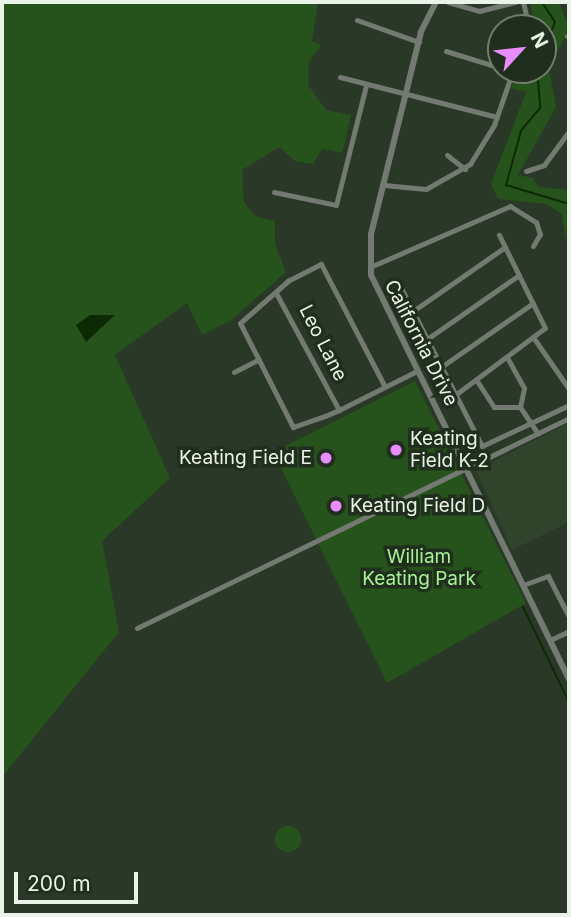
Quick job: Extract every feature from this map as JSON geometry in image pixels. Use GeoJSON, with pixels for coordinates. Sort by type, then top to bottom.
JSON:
{"type":"FeatureCollection","features":[{"type":"Feature","properties":{"kind":"street","name":"California Drive"},"geometry":{"type":"LineString","coordinates":[[436,2],[419,43],[406,95],[384,185],[370,267],[417,371],[569,679]]}},
{"type":"Feature","properties":{"kind":"street"},"geometry":{"type":"LineString","coordinates":[[448,2],[479,10],[516,2]]}},
{"type":"Feature","properties":{"kind":"street"},"geometry":{"type":"LineString","coordinates":[[357,20],[419,43]]}},
{"type":"Feature","properties":{"kind":"street"},"geometry":{"type":"LineString","coordinates":[[446,51],[487,64]]}},
{"type":"Feature","properties":{"kind":"street"},"geometry":{"type":"LineString","coordinates":[[340,77],[366,86],[497,117]]}},
{"type":"Feature","properties":{"kind":"street"},"geometry":{"type":"LineString","coordinates":[[384,185],[419,191],[465,169],[497,117],[504,84]]}},
{"type":"Feature","properties":{"kind":"street"},"geometry":{"type":"LineString","coordinates":[[274,192],[336,205],[366,86]]}},
{"type":"Feature","properties":{"kind":"street"},"geometry":{"type":"LineString","coordinates":[[526,172],[544,165],[569,131]]}},
{"type":"Feature","properties":{"kind":"street"},"geometry":{"type":"LineString","coordinates":[[447,155],[465,169]]}},
{"type":"Feature","properties":{"kind":"street"},"geometry":{"type":"LineString","coordinates":[[370,267],[502,206],[531,216],[540,234],[533,246]]}},
{"type":"Feature","properties":{"kind":"street"},"geometry":{"type":"LineString","coordinates":[[455,395],[545,328],[499,235]]}},
{"type":"Feature","properties":{"kind":"street"},"geometry":{"type":"LineString","coordinates":[[413,311],[505,247]]}},
{"type":"Feature","properties":{"kind":"street"},"geometry":{"type":"LineString","coordinates":[[385,387],[321,264],[276,293],[240,323],[293,427],[339,410],[385,387],[417,371]]}},
{"type":"Feature","properties":{"kind":"street"},"geometry":{"type":"LineString","coordinates":[[427,339],[519,275]]}},
{"type":"Feature","properties":{"kind":"street"},"geometry":{"type":"LineString","coordinates":[[401,288],[479,442],[489,445],[569,405]]}},
{"type":"Feature","properties":{"kind":"street","name":"Leo Lane"},"geometry":{"type":"LineString","coordinates":[[276,293],[339,410]]}},
{"type":"Feature","properties":{"kind":"street"},"geometry":{"type":"LineString","coordinates":[[441,367],[533,303]]}},
{"type":"Feature","properties":{"kind":"street"},"geometry":{"type":"LineString","coordinates":[[533,337],[569,388]]}},
{"type":"Feature","properties":{"kind":"street"},"geometry":{"type":"LineString","coordinates":[[507,357],[524,388],[520,407],[538,434]]}},
{"type":"Feature","properties":{"kind":"street"},"geometry":{"type":"LineString","coordinates":[[233,372],[259,359]]}},
{"type":"Feature","properties":{"kind":"street"},"geometry":{"type":"LineString","coordinates":[[477,381],[494,407],[520,407]]}},
{"type":"Feature","properties":{"kind":"street"},"geometry":{"type":"LineString","coordinates":[[137,628],[569,418]]}},
{"type":"Feature","properties":{"kind":"street"},"geometry":{"type":"LineString","coordinates":[[523,585],[548,576],[569,617]]}},
{"type":"Feature","properties":{"kind":"street"},"geometry":{"type":"LineString","coordinates":[[550,640],[569,631]]}},
{"type":"Feature","properties":{"kind":"shaded area"},"geometry":{"type":"Polygon","coordinates":[[[90,315],[115,315],[86,342],[76,325],[90,315]]]}},
{"type":"Feature","properties":{"kind":"shaded area"},"geometry":{"type":"Polygon","coordinates":[[[569,423],[569,522],[512,550],[476,470],[569,423]]]}},
{"type":"Feature","properties":{"kind":"green space"},"geometry":{"type":"Polygon","coordinates":[[[2,2],[318,2],[312,41],[321,45],[309,62],[308,85],[326,110],[351,115],[342,153],[322,149],[313,164],[295,161],[279,147],[242,170],[244,202],[255,216],[275,221],[275,244],[286,272],[230,321],[202,335],[187,303],[115,355],[170,478],[102,541],[119,632],[2,777],[2,2]]]}},
{"type":"Feature","properties":{"kind":"green space"},"geometry":{"type":"Polygon","coordinates":[[[530,2],[559,2],[569,29],[557,53],[557,14],[533,14],[530,2]]]}},
{"type":"Feature","properties":{"kind":"green space"},"geometry":{"type":"Polygon","coordinates":[[[513,84],[552,84],[556,107],[518,175],[533,178],[538,187],[569,190],[566,241],[562,214],[546,204],[498,199],[491,184],[526,92],[511,88],[513,84]]]}},
{"type":"Feature","properties":{"kind":"green space","name":"William Keating Park"},"geometry":{"type":"Polygon","coordinates":[[[415,381],[526,603],[387,683],[273,452],[415,381]]]}},
{"type":"Feature","properties":{"kind":"green space"},"geometry":{"type":"Polygon","coordinates":[[[288,826],[297,830],[301,839],[297,848],[288,852],[279,848],[275,839],[279,830],[288,826]]]}},
{"type":"Feature","properties":{"kind":"waterway"},"geometry":{"type":"LineString","coordinates":[[542,2],[550,14]]}},
{"type":"Feature","properties":{"kind":"waterway"},"geometry":{"type":"LineString","coordinates":[[538,84],[540,108],[521,131],[506,185],[569,204]]}},
{"type":"Feature","properties":{"kind":"waterway"},"geometry":{"type":"LineString","coordinates":[[523,607],[569,702]]}},
{"type":"Feature","properties":{"kind":"place","name":"Keating Field K-2"},"geometry":{"type":"Point","coordinates":[396,450]}},
{"type":"Feature","properties":{"kind":"place","name":"Keating Field E"},"geometry":{"type":"Point","coordinates":[326,458]}},
{"type":"Feature","properties":{"kind":"place","name":"Keating Field D"},"geometry":{"type":"Point","coordinates":[336,506]}}]}
